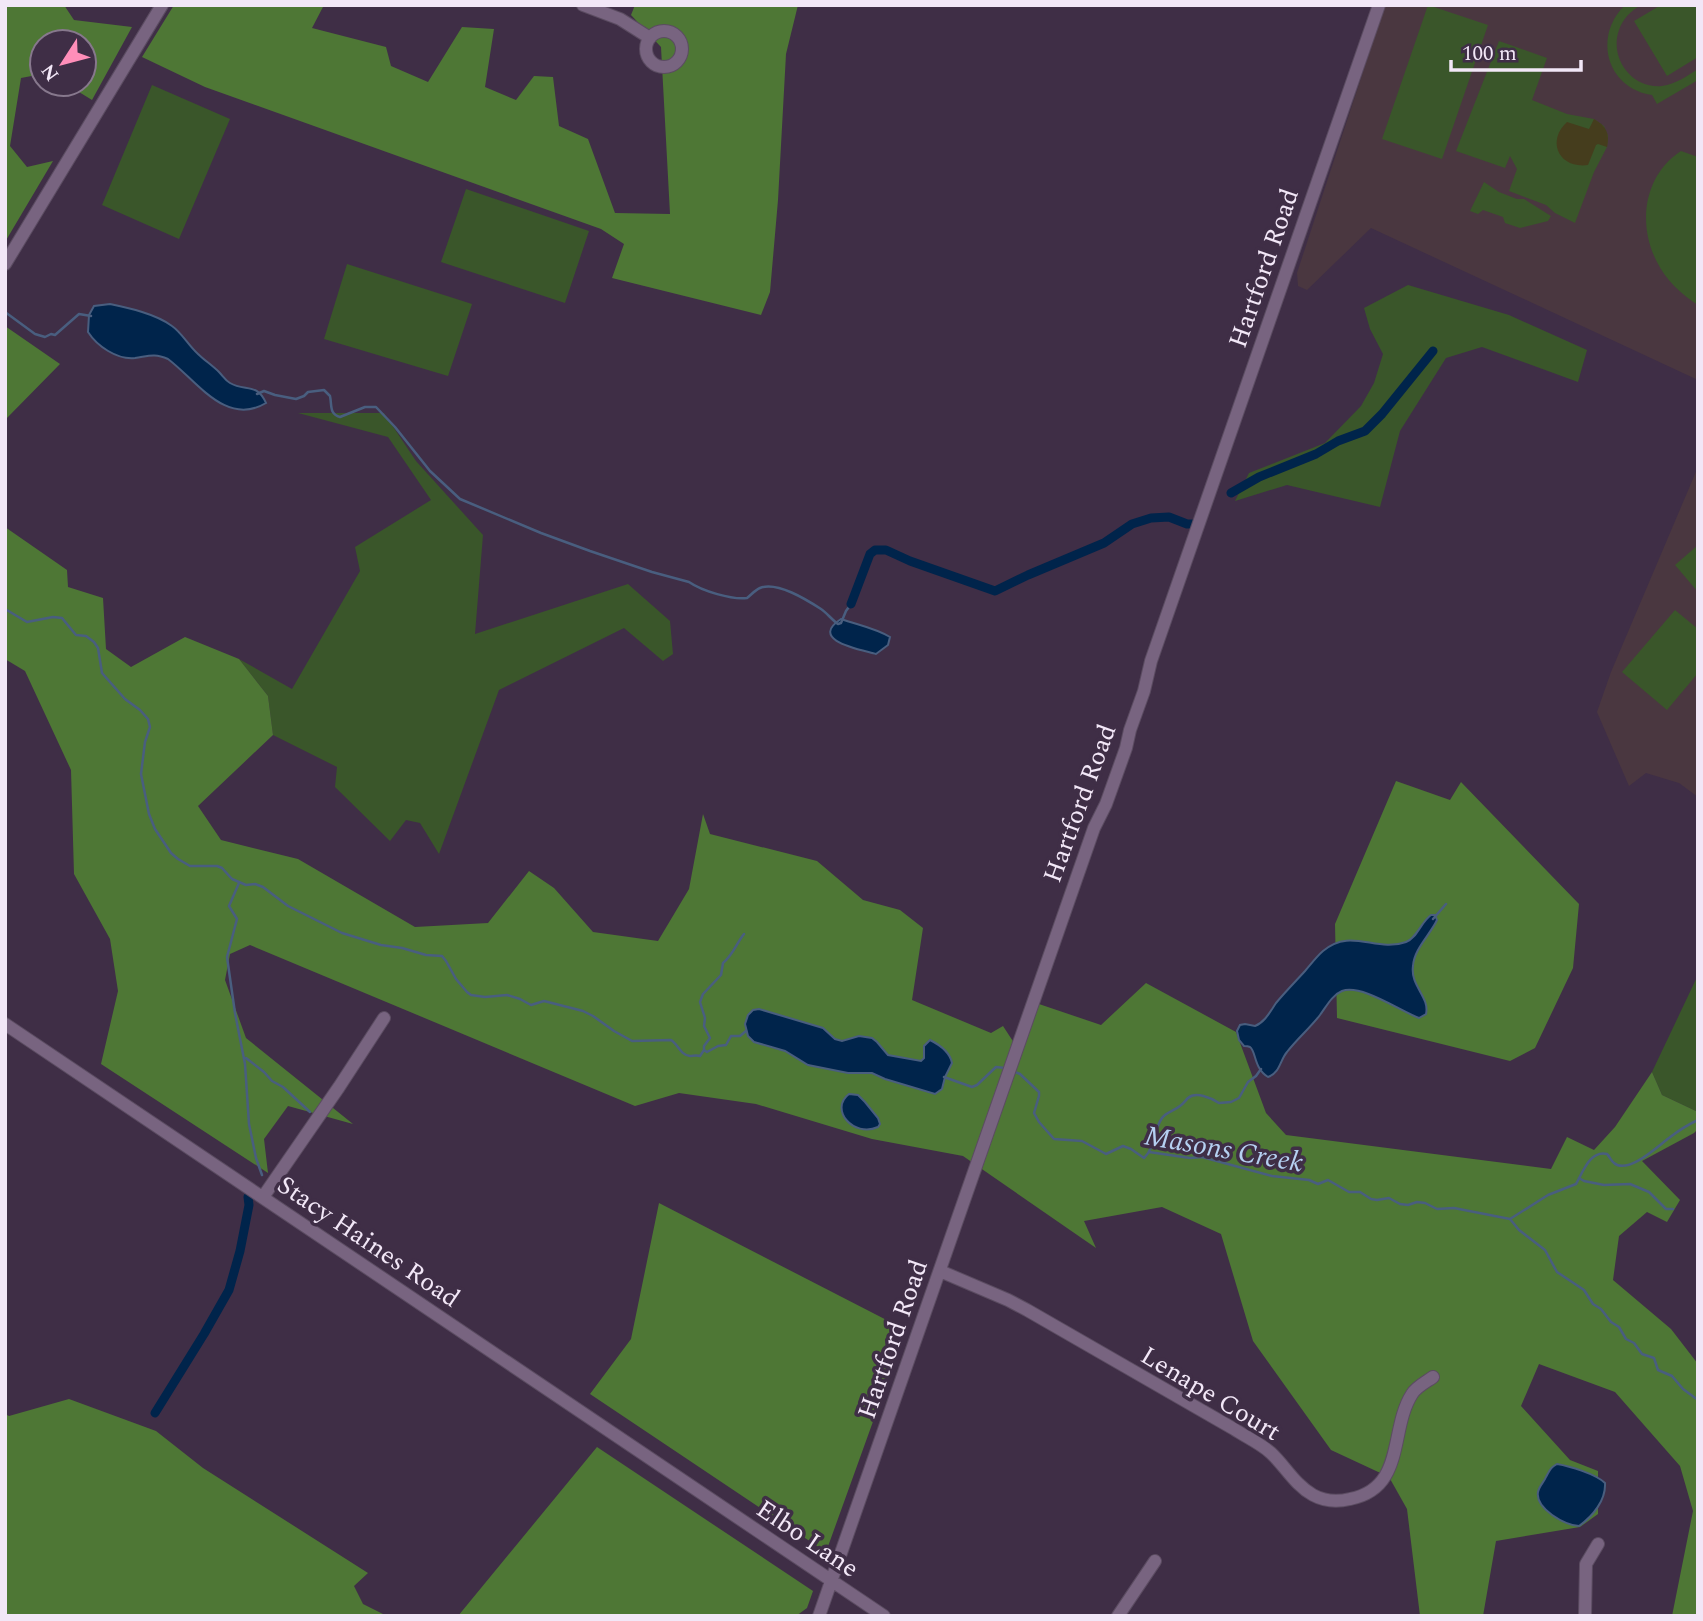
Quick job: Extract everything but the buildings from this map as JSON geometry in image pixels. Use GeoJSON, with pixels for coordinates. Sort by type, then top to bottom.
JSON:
{"type":"FeatureCollection","features":[{"type":"Feature","properties":{"kind":"street"},"geometry":{"type":"LineString","coordinates":[[5,264],[162,5]]}},
{"type":"Feature","properties":{"kind":"street"},"geometry":{"type":"LineString","coordinates":[[583,5],[620,19],[650,38]]}},
{"type":"Feature","properties":{"kind":"street","name":"Hartford Road"},"geometry":{"type":"LineString","coordinates":[[819,1616],[1094,828],[1106,804],[1126,748],[1151,661],[1379,5]]}},
{"type":"Feature","properties":{"kind":"street"},"geometry":{"type":"LineString","coordinates":[[263,1198],[384,1018]]}},
{"type":"Feature","properties":{"kind":"street","name":"Stacy Haines Road"},"geometry":{"type":"LineString","coordinates":[[5,1024],[707,1497]]}},
{"type":"Feature","properties":{"kind":"street","name":"Lenape Court"},"geometry":{"type":"LineString","coordinates":[[940,1271],[1027,1310],[1244,1435],[1268,1450],[1307,1492],[1322,1499],[1339,1501],[1356,1498],[1380,1483],[1393,1460],[1405,1408],[1413,1392],[1433,1377]]}},
{"type":"Feature","properties":{"kind":"street","name":"Elbo Lane"},"geometry":{"type":"LineString","coordinates":[[707,1497],[884,1616]]}},
{"type":"Feature","properties":{"kind":"street"},"geometry":{"type":"LineString","coordinates":[[1585,1616],[1586,1564],[1598,1544]]}},
{"type":"Feature","properties":{"kind":"street"},"geometry":{"type":"LineString","coordinates":[[1118,1616],[1155,1561]]}},
{"type":"Feature","properties":{"kind":"shaded area"},"geometry":{"type":"Polygon","coordinates":[[[1385,5],[1698,5],[1698,380],[1371,228],[1307,290],[1298,286],[1297,273],[1385,5]]]}},
{"type":"Feature","properties":{"kind":"shaded area"},"geometry":{"type":"Polygon","coordinates":[[[1698,467],[1698,797],[1679,783],[1646,773],[1629,786],[1597,712],[1611,672],[1698,467]]]}},
{"type":"Feature","properties":{"kind":"green space"},"geometry":{"type":"Polygon","coordinates":[[[5,5],[64,5],[74,20],[132,27],[98,89],[98,28],[28,28],[28,77],[21,78],[10,146],[27,167],[53,161],[5,242],[5,5]]]}},
{"type":"Feature","properties":{"kind":"green space"},"geometry":{"type":"Polygon","coordinates":[[[174,5],[324,5],[312,28],[386,47],[391,66],[428,82],[462,27],[494,29],[485,87],[516,100],[534,76],[553,77],[559,126],[588,139],[615,213],[670,214],[661,47],[631,15],[635,5],[798,5],[786,54],[770,292],[761,315],[612,278],[624,244],[601,229],[205,87],[142,57],[174,5]]]}},
{"type":"Feature","properties":{"kind":"green space"},"geometry":{"type":"Polygon","coordinates":[[[1428,5],[1488,25],[1442,159],[1382,139],[1428,5]]]}},
{"type":"Feature","properties":{"kind":"green space"},"geometry":{"type":"Polygon","coordinates":[[[1625,5],[1641,5],[1625,18],[1619,30],[1617,51],[1625,70],[1651,86],[1677,82],[1698,69],[1698,80],[1657,104],[1652,95],[1636,90],[1624,82],[1609,59],[1607,45],[1615,17],[1625,5]]]}},
{"type":"Feature","properties":{"kind":"green space"},"geometry":{"type":"Polygon","coordinates":[[[1661,5],[1698,5],[1698,57],[1667,76],[1634,21],[1661,5]]]}},
{"type":"Feature","properties":{"kind":"green space"},"geometry":{"type":"Polygon","coordinates":[[[1499,41],[1547,58],[1532,100],[1567,114],[1594,119],[1604,126],[1608,136],[1607,147],[1594,172],[1575,223],[1546,205],[1509,191],[1517,169],[1510,156],[1505,168],[1456,151],[1499,41]]]}},
{"type":"Feature","properties":{"kind":"green space"},"geometry":{"type":"Polygon","coordinates":[[[152,85],[230,119],[179,239],[102,205],[152,85]]]}},
{"type":"Feature","properties":{"kind":"green space"},"geometry":{"type":"Polygon","coordinates":[[[1681,151],[1698,157],[1698,305],[1669,280],[1657,262],[1647,232],[1646,217],[1652,187],[1659,173],[1681,151]]]}},
{"type":"Feature","properties":{"kind":"green space"},"geometry":{"type":"Polygon","coordinates":[[[1484,182],[1499,192],[1524,199],[1551,216],[1548,221],[1520,228],[1505,223],[1503,217],[1483,210],[1478,214],[1470,211],[1484,182]]]}},
{"type":"Feature","properties":{"kind":"green space"},"geometry":{"type":"Polygon","coordinates":[[[466,189],[589,231],[565,303],[441,262],[466,189]]]}},
{"type":"Feature","properties":{"kind":"green space"},"geometry":{"type":"Polygon","coordinates":[[[347,264],[472,304],[448,376],[324,339],[347,264]]]}},
{"type":"Feature","properties":{"kind":"green space"},"geometry":{"type":"Polygon","coordinates":[[[1408,285],[1509,315],[1587,350],[1578,382],[1482,347],[1446,358],[1400,431],[1380,507],[1287,485],[1235,501],[1249,473],[1325,443],[1361,406],[1374,383],[1383,354],[1370,329],[1364,308],[1408,285]]]}},
{"type":"Feature","properties":{"kind":"green space"},"geometry":{"type":"Polygon","coordinates":[[[5,326],[60,364],[5,420],[5,326]]]}},
{"type":"Feature","properties":{"kind":"green space"},"geometry":{"type":"Polygon","coordinates":[[[298,413],[384,413],[416,461],[483,535],[475,634],[628,584],[670,621],[673,654],[663,661],[624,628],[499,690],[439,854],[420,823],[406,820],[390,841],[335,787],[337,767],[273,735],[268,696],[239,659],[292,689],[360,571],[355,547],[431,500],[388,437],[298,413]]]}},
{"type":"Feature","properties":{"kind":"green space"},"geometry":{"type":"Polygon","coordinates":[[[5,527],[67,570],[68,587],[103,598],[106,649],[131,667],[185,637],[239,659],[268,696],[273,735],[198,806],[221,840],[298,859],[415,927],[488,923],[529,871],[554,888],[593,932],[658,941],[689,889],[703,814],[710,834],[817,861],[863,900],[900,910],[923,928],[912,1000],[991,1033],[1003,1026],[1020,1052],[1036,1003],[1101,1025],[1146,983],[1236,1032],[1266,1113],[1286,1135],[1551,1169],[1567,1137],[1594,1150],[1615,1127],[1652,1072],[1662,1095],[1698,1112],[1698,1129],[1642,1161],[1680,1200],[1667,1222],[1647,1212],[1619,1236],[1613,1280],[1671,1329],[1698,1364],[1698,1616],[1672,1616],[1693,1511],[1680,1466],[1615,1392],[1539,1364],[1521,1406],[1570,1460],[1598,1471],[1598,1514],[1580,1527],[1496,1541],[1483,1616],[1420,1616],[1407,1509],[1389,1477],[1331,1450],[1253,1341],[1221,1234],[1162,1207],[1084,1221],[1096,1248],[963,1156],[872,1139],[756,1104],[679,1093],[635,1106],[250,945],[230,954],[225,980],[246,1038],[353,1124],[288,1106],[264,1139],[268,1173],[101,1064],[118,991],[110,939],[74,874],[71,770],[25,671],[5,659],[5,527]]]}},
{"type":"Feature","properties":{"kind":"green space"},"geometry":{"type":"Polygon","coordinates":[[[1698,545],[1698,592],[1675,565],[1698,545]]]}},
{"type":"Feature","properties":{"kind":"green space"},"geometry":{"type":"Polygon","coordinates":[[[1675,610],[1698,629],[1698,673],[1667,710],[1622,672],[1675,610]]]}},
{"type":"Feature","properties":{"kind":"green space"},"geometry":{"type":"Polygon","coordinates":[[[1396,781],[1450,800],[1461,782],[1579,904],[1573,968],[1535,1048],[1510,1061],[1337,1018],[1335,924],[1396,781]]]}},
{"type":"Feature","properties":{"kind":"green space"},"geometry":{"type":"Polygon","coordinates":[[[1698,975],[1698,1112],[1662,1095],[1652,1072],[1698,975]]]}},
{"type":"Feature","properties":{"kind":"green space"},"geometry":{"type":"Polygon","coordinates":[[[659,1203],[906,1330],[826,1552],[590,1394],[631,1339],[659,1203]]]}},
{"type":"Feature","properties":{"kind":"green space"},"geometry":{"type":"Polygon","coordinates":[[[69,1399],[156,1431],[203,1468],[368,1573],[354,1586],[363,1604],[387,1616],[5,1616],[5,1414],[9,1416],[69,1399]]]}},
{"type":"Feature","properties":{"kind":"green space"},"geometry":{"type":"Polygon","coordinates":[[[597,1447],[813,1591],[807,1608],[796,1616],[458,1616],[597,1447]]]}},
{"type":"Feature","properties":{"kind":"sand"},"geometry":{"type":"Polygon","coordinates":[[[1594,119],[1606,130],[1607,147],[1596,145],[1588,165],[1570,163],[1563,158],[1557,145],[1561,129],[1567,122],[1589,129],[1594,119]]]}},
{"type":"Feature","properties":{"kind":"water"},"geometry":{"type":"Polygon","coordinates":[[[110,304],[142,312],[166,322],[228,382],[259,392],[266,403],[251,409],[225,405],[201,389],[168,359],[155,356],[128,358],[108,351],[88,332],[89,315],[94,306],[110,304]]]}},
{"type":"Feature","properties":{"kind":"water"},"geometry":{"type":"Polygon","coordinates":[[[841,619],[890,637],[888,645],[876,654],[841,643],[830,633],[832,627],[841,619]]]}},
{"type":"Feature","properties":{"kind":"water"},"geometry":{"type":"Polygon","coordinates":[[[1431,915],[1435,915],[1437,920],[1419,948],[1413,966],[1414,980],[1425,1002],[1426,1014],[1419,1018],[1360,991],[1342,991],[1332,998],[1291,1047],[1275,1073],[1268,1077],[1263,1074],[1252,1049],[1239,1040],[1237,1031],[1240,1025],[1255,1026],[1262,1022],[1316,958],[1333,944],[1354,941],[1395,945],[1406,942],[1431,915]]]}},
{"type":"Feature","properties":{"kind":"water"},"geometry":{"type":"Polygon","coordinates":[[[759,1009],[823,1028],[835,1039],[842,1041],[859,1036],[872,1038],[888,1055],[921,1061],[924,1058],[924,1046],[930,1040],[944,1049],[952,1063],[942,1089],[935,1094],[872,1073],[848,1073],[808,1065],[785,1051],[754,1042],[748,1036],[745,1024],[748,1015],[759,1009]]]}},
{"type":"Feature","properties":{"kind":"water"},"geometry":{"type":"Polygon","coordinates":[[[849,1094],[858,1095],[865,1102],[878,1118],[878,1127],[860,1129],[847,1120],[842,1107],[843,1100],[849,1094]]]}},
{"type":"Feature","properties":{"kind":"water"},"geometry":{"type":"Polygon","coordinates":[[[1557,1464],[1589,1474],[1605,1483],[1598,1507],[1579,1526],[1566,1523],[1552,1515],[1538,1498],[1539,1488],[1550,1469],[1557,1464]]]}},
{"type":"Feature","properties":{"kind":"waterway"},"geometry":{"type":"LineString","coordinates":[[5,312],[35,334],[45,337],[55,335],[79,314],[91,316]]}},
{"type":"Feature","properties":{"kind":"waterway"},"geometry":{"type":"LineString","coordinates":[[1231,493],[1259,477],[1365,431],[1433,351]]}},
{"type":"Feature","properties":{"kind":"waterway"},"geometry":{"type":"LineString","coordinates":[[257,394],[264,391],[296,399],[308,392],[324,390],[330,396],[333,411],[340,417],[365,407],[376,407],[430,471],[460,499],[590,551],[725,596],[747,598],[758,589],[783,589],[815,605],[838,624],[851,604]]}},
{"type":"Feature","properties":{"kind":"waterway"},"geometry":{"type":"LineString","coordinates":[[851,604],[870,554],[875,550],[886,550],[995,591],[1104,543],[1132,524],[1151,518],[1169,517],[1187,524],[1196,524]]}},
{"type":"Feature","properties":{"kind":"waterway","name":"Masons Creek"},"geometry":{"type":"LineString","coordinates":[[5,609],[27,622],[62,618],[76,635],[86,636],[94,642],[98,648],[102,673],[125,699],[148,719],[150,727],[141,774],[149,814],[155,829],[171,853],[190,866],[222,868],[232,879],[246,885],[263,887],[288,906],[342,933],[381,945],[442,956],[456,979],[471,995],[507,995],[531,1005],[544,1001],[583,1011],[632,1041],[671,1040],[684,1054],[690,1056],[700,1056],[704,1050],[707,1052],[726,1045],[731,1036],[740,1036],[746,1031]]}},
{"type":"Feature","properties":{"kind":"waterway"},"geometry":{"type":"LineString","coordinates":[[239,883],[229,906],[237,919],[227,957],[245,1064],[249,1124],[262,1175]]}},
{"type":"Feature","properties":{"kind":"waterway"},"geometry":{"type":"LineString","coordinates":[[1433,919],[1446,904]]}},
{"type":"Feature","properties":{"kind":"waterway"},"geometry":{"type":"LineString","coordinates":[[704,1050],[710,1038],[704,1026],[705,1018],[700,1002],[703,994],[721,975],[723,963],[744,934]]}},
{"type":"Feature","properties":{"kind":"waterway"},"geometry":{"type":"LineString","coordinates":[[246,1058],[310,1112]]}},
{"type":"Feature","properties":{"kind":"waterway","name":"Masons Creek"},"geometry":{"type":"LineString","coordinates":[[944,1077],[972,1087],[996,1067],[1005,1068]]}},
{"type":"Feature","properties":{"kind":"waterway","name":"Masons Creek"},"geometry":{"type":"LineString","coordinates":[[1015,1072],[1039,1092],[1034,1113],[1054,1139],[1082,1141],[1106,1154],[1123,1146],[1144,1158],[1151,1149],[1159,1123],[1166,1114],[1195,1095],[1208,1097],[1219,1103],[1231,1102],[1239,1098],[1248,1082],[1261,1069]]}},
{"type":"Feature","properties":{"kind":"waterway"},"geometry":{"type":"LineString","coordinates":[[1510,1219],[1548,1195],[1576,1184],[1596,1155],[1607,1154],[1614,1163],[1627,1165],[1643,1158],[1698,1120]]}},
{"type":"Feature","properties":{"kind":"waterway","name":"Masons Creek"},"geometry":{"type":"LineString","coordinates":[[1149,1152],[1190,1158],[1202,1157],[1272,1176],[1309,1180],[1318,1184],[1328,1180],[1349,1192],[1360,1192],[1371,1199],[1389,1198],[1408,1205],[1425,1203],[1437,1209],[1454,1208],[1510,1219],[1519,1230],[1545,1250],[1557,1272],[1584,1290],[1593,1304],[1619,1327],[1626,1339],[1634,1343],[1642,1354],[1654,1358],[1658,1370],[1672,1376],[1698,1400]]}},
{"type":"Feature","properties":{"kind":"waterway"},"geometry":{"type":"LineString","coordinates":[[1579,1178],[1604,1185],[1630,1184],[1649,1192],[1666,1209],[1673,1209]]}},
{"type":"Feature","properties":{"kind":"waterway"},"geometry":{"type":"LineString","coordinates":[[155,1413],[229,1290],[240,1251],[249,1205],[248,1197]]}}]}
